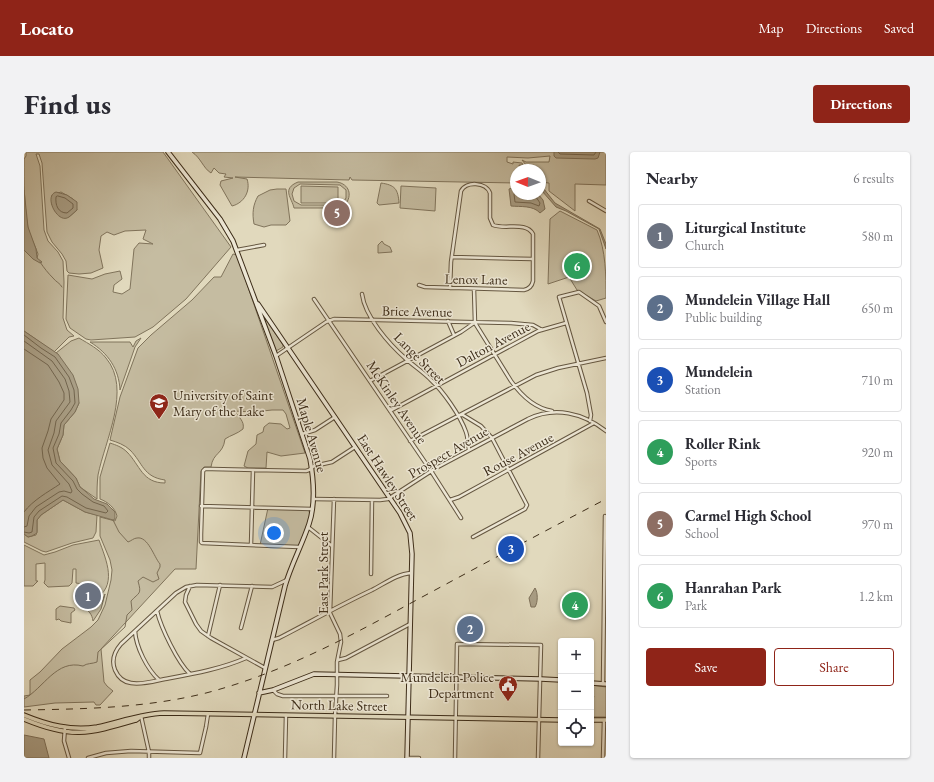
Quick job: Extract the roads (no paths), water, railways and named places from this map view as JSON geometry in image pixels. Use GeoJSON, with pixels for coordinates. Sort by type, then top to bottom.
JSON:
{"type":"FeatureCollection","features":[{"type":"Feature","properties":{"kind":"main road","name":"North Lake Street"},"geometry":{"type":"LineString","coordinates":[[24,719],[44,727],[82,733],[102,730],[136,720],[141,716],[161,714],[558,720]]}},
{"type":"Feature","properties":{"kind":"main road","name":"North Lake Street"},"geometry":{"type":"LineString","coordinates":[[24,715],[64,730]]}},
{"type":"Feature","properties":{"kind":"main road"},"geometry":{"type":"LineString","coordinates":[[594,720],[605,720]]}},
{"type":"Feature","properties":{"kind":"street"},"geometry":{"type":"LineString","coordinates":[[168,152],[227,229],[237,250],[256,302]]}},
{"type":"Feature","properties":{"kind":"street"},"geometry":{"type":"LineString","coordinates":[[450,288],[452,257],[461,191],[466,186],[485,186],[489,191],[490,218],[493,225],[498,227],[526,228],[532,232],[534,237],[533,259],[452,257]]}},
{"type":"Feature","properties":{"kind":"street"},"geometry":{"type":"LineString","coordinates":[[589,201],[606,211]]}},
{"type":"Feature","properties":{"kind":"street"},"geometry":{"type":"LineString","coordinates":[[237,250],[264,245]]}},
{"type":"Feature","properties":{"kind":"street","name":"Lenox Lane"},"geometry":{"type":"LineString","coordinates":[[419,285],[425,287],[524,290],[528,289],[532,285],[533,259]]}},
{"type":"Feature","properties":{"kind":"street"},"geometry":{"type":"LineString","coordinates":[[474,289],[475,322],[514,385],[524,396],[535,404],[554,412]]}},
{"type":"Feature","properties":{"kind":"street"},"geometry":{"type":"LineString","coordinates":[[590,421],[592,417],[590,408],[560,296],[579,292],[600,306],[606,322]]}},
{"type":"Feature","properties":{"kind":"street","name":"Lange Street"},"geometry":{"type":"LineString","coordinates":[[362,294],[363,301],[373,320],[391,345],[424,373],[458,415],[466,432],[469,450]]}},
{"type":"Feature","properties":{"kind":"street","name":"McKinley Avenue"},"geometry":{"type":"LineString","coordinates":[[314,299],[431,471],[461,518]]}},
{"type":"Feature","properties":{"kind":"street","name":"East Hawley Street"},"geometry":{"type":"LineString","coordinates":[[256,302],[405,520],[410,533],[412,550],[407,758]]}},
{"type":"Feature","properties":{"kind":"street","name":"Maple Avenue"},"geometry":{"type":"LineString","coordinates":[[244,758],[287,580],[308,527],[314,499],[312,468],[302,434],[256,302]]}},
{"type":"Feature","properties":{"kind":"street"},"geometry":{"type":"LineString","coordinates":[[276,356],[329,320]]}},
{"type":"Feature","properties":{"kind":"street","name":"Brice Avenue"},"geometry":{"type":"LineString","coordinates":[[329,320],[524,324],[532,325],[542,330]]}},
{"type":"Feature","properties":{"kind":"street"},"geometry":{"type":"LineString","coordinates":[[448,322],[454,335]]}},
{"type":"Feature","properties":{"kind":"street"},"geometry":{"type":"LineString","coordinates":[[370,381],[475,322]]}},
{"type":"Feature","properties":{"kind":"street"},"geometry":{"type":"LineString","coordinates":[[542,330],[566,323]]}},
{"type":"Feature","properties":{"kind":"street","name":"Dalton Avenue"},"geometry":{"type":"LineString","coordinates":[[390,411],[542,330]]}},
{"type":"Feature","properties":{"kind":"street"},"geometry":{"type":"LineString","coordinates":[[410,440],[514,385],[543,372],[606,358]]}},
{"type":"Feature","properties":{"kind":"street","name":"Prospect Avenue"},"geometry":{"type":"LineString","coordinates":[[314,499],[385,500],[431,471],[532,417],[554,412],[573,414],[595,423],[606,431]]}},
{"type":"Feature","properties":{"kind":"street"},"geometry":{"type":"LineString","coordinates":[[458,415],[463,415],[479,424],[492,438],[527,505],[525,509],[485,529],[473,537]]}},
{"type":"Feature","properties":{"kind":"street"},"geometry":{"type":"LineString","coordinates":[[302,434],[315,430],[335,416]]}},
{"type":"Feature","properties":{"kind":"street","name":"Rouse Avenue"},"geometry":{"type":"LineString","coordinates":[[450,500],[459,497],[595,423]]}},
{"type":"Feature","properties":{"kind":"street"},"geometry":{"type":"LineString","coordinates":[[299,547],[204,544],[201,542],[202,473],[207,469],[309,470],[332,462],[355,447]]}},
{"type":"Feature","properties":{"kind":"street"},"geometry":{"type":"LineString","coordinates":[[251,545],[253,470]]}},
{"type":"Feature","properties":{"kind":"street","name":"East Park Street"},"geometry":{"type":"LineString","coordinates":[[334,499],[331,616],[340,634],[341,642],[337,660],[334,758]]}},
{"type":"Feature","properties":{"kind":"street"},"geometry":{"type":"LineString","coordinates":[[371,574],[372,500]]}},
{"type":"Feature","properties":{"kind":"street"},"geometry":{"type":"LineString","coordinates":[[201,506],[312,509]]}},
{"type":"Feature","properties":{"kind":"street"},"geometry":{"type":"LineString","coordinates":[[594,683],[604,684],[605,516]]}},
{"type":"Feature","properties":{"kind":"street"},"geometry":{"type":"LineString","coordinates":[[308,527],[332,547]]}},
{"type":"Feature","properties":{"kind":"street"},"geometry":{"type":"LineString","coordinates":[[272,640],[402,575],[411,573]]}},
{"type":"Feature","properties":{"kind":"street"},"geometry":{"type":"LineString","coordinates":[[246,658],[226,665],[190,674],[136,684],[127,682],[119,676],[114,665],[115,652],[121,644],[179,591],[190,586],[220,585],[272,587],[287,580]]}},
{"type":"Feature","properties":{"kind":"street"},"geometry":{"type":"LineString","coordinates":[[208,636],[220,585]]}},
{"type":"Feature","properties":{"kind":"street"},"geometry":{"type":"LineString","coordinates":[[190,586],[186,595],[186,604],[198,627],[208,636],[265,668]]}},
{"type":"Feature","properties":{"kind":"street"},"geometry":{"type":"LineString","coordinates":[[241,628],[252,586]]}},
{"type":"Feature","properties":{"kind":"street"},"geometry":{"type":"LineString","coordinates":[[157,611],[183,668],[190,674]]}},
{"type":"Feature","properties":{"kind":"street"},"geometry":{"type":"LineString","coordinates":[[337,660],[346,658],[410,624]]}},
{"type":"Feature","properties":{"kind":"street"},"geometry":{"type":"LineString","coordinates":[[135,631],[137,643],[151,672],[160,680]]}},
{"type":"Feature","properties":{"kind":"street"},"geometry":{"type":"LineString","coordinates":[[455,758],[457,644],[541,645],[538,758]]}},
{"type":"Feature","properties":{"kind":"street"},"geometry":{"type":"LineString","coordinates":[[259,693],[272,690],[314,674],[540,678],[558,680]]}},
{"type":"Feature","properties":{"kind":"street"},"geometry":{"type":"LineString","coordinates":[[272,690],[283,696],[387,696]]}},
{"type":"Feature","properties":{"kind":"street"},"geometry":{"type":"LineString","coordinates":[[88,758],[114,752],[200,753],[208,714]]}},
{"type":"Feature","properties":{"kind":"street"},"geometry":{"type":"LineString","coordinates":[[285,758],[286,715]]}},
{"type":"Feature","properties":{"kind":"street"},"geometry":{"type":"LineString","coordinates":[[141,716],[150,752],[149,758]]}},
{"type":"Feature","properties":{"kind":"street"},"geometry":{"type":"LineString","coordinates":[[603,758],[605,720]]}},
{"type":"Feature","properties":{"kind":"street"},"geometry":{"type":"LineString","coordinates":[[64,730],[65,746],[69,758]]}},
{"type":"Feature","properties":{"kind":"street"},"geometry":{"type":"LineString","coordinates":[[407,758],[419,758]]}},
{"type":"Feature","properties":{"kind":"water"},"geometry":{"type":"Polygon","coordinates":[[[554,152],[600,152],[598,158],[595,159],[556,158],[554,156],[554,152]]]}},
{"type":"Feature","properties":{"kind":"water"},"geometry":{"type":"Polygon","coordinates":[[[24,190],[28,227],[36,249],[37,258],[42,262],[40,263],[33,259],[24,250],[24,190]]]}},
{"type":"Feature","properties":{"kind":"water"},"geometry":{"type":"Polygon","coordinates":[[[56,192],[67,195],[77,202],[77,210],[69,217],[60,217],[54,209],[51,199],[52,195],[56,192]]]}},
{"type":"Feature","properties":{"kind":"water"},"geometry":{"type":"Polygon","coordinates":[[[546,192],[555,203],[600,229],[606,244],[606,249],[599,229],[556,207],[546,196],[546,192]]]}},
{"type":"Feature","properties":{"kind":"water"},"geometry":{"type":"Polygon","coordinates":[[[510,200],[543,200],[545,209],[540,213],[537,210],[530,208],[511,206],[510,200]]]}},
{"type":"Feature","properties":{"kind":"water"},"geometry":{"type":"Polygon","coordinates":[[[24,331],[58,354],[73,375],[78,389],[79,403],[75,412],[64,425],[63,435],[57,449],[60,461],[76,478],[80,487],[94,499],[107,504],[115,512],[115,519],[113,520],[85,512],[63,500],[41,515],[37,520],[37,533],[28,537],[24,534],[24,331]]]}},
{"type":"Feature","properties":{"kind":"water"},"geometry":{"type":"Polygon","coordinates":[[[535,588],[537,603],[535,607],[531,607],[529,598],[535,588]]]}},
{"type":"Feature","properties":{"kind":"water"},"geometry":{"type":"Polygon","coordinates":[[[24,735],[44,739],[49,758],[24,758],[24,735]]]}},
{"type":"Feature","properties":{"kind":"waterway"},"geometry":{"type":"LineString","coordinates":[[40,262],[62,287]]}},
{"type":"Feature","properties":{"kind":"waterway"},"geometry":{"type":"LineString","coordinates":[[24,699],[58,670],[74,665],[83,666],[97,662],[98,652],[125,627],[127,615],[132,610],[131,601],[140,591],[138,581],[143,577],[153,582],[159,579],[157,573],[160,564],[148,544],[141,538],[136,538],[128,542],[119,532],[113,520]]}},
{"type":"Feature","properties":{"kind":"railway"},"geometry":{"type":"LineString","coordinates":[[24,710],[115,707],[161,702],[206,693],[260,676],[286,666],[361,630],[606,499]]}},
{"type":"Feature","properties":{"kind":"place","name":"Carmel High School"},"geometry":{"type":"Point","coordinates":[337,213]}},
{"type":"Feature","properties":{"kind":"place","name":"Hanrahan Park"},"geometry":{"type":"Point","coordinates":[577,266]}},
{"type":"Feature","properties":{"kind":"place","name":"University of Saint Mary of the Lake"},"geometry":{"type":"Point","coordinates":[159,420]}},
{"type":"Feature","properties":{"kind":"place","name":"Mundelein"},"geometry":{"type":"Point","coordinates":[511,549]}},
{"type":"Feature","properties":{"kind":"place","name":"Liturgical Institute"},"geometry":{"type":"Point","coordinates":[88,596]}},
{"type":"Feature","properties":{"kind":"place","name":"Roller Rink"},"geometry":{"type":"Point","coordinates":[575,605]}},
{"type":"Feature","properties":{"kind":"place","name":"Mundelein Village Hall"},"geometry":{"type":"Point","coordinates":[470,629]}},
{"type":"Feature","properties":{"kind":"place","name":"Mundelein Police Department"},"geometry":{"type":"Point","coordinates":[508,702]}}]}
